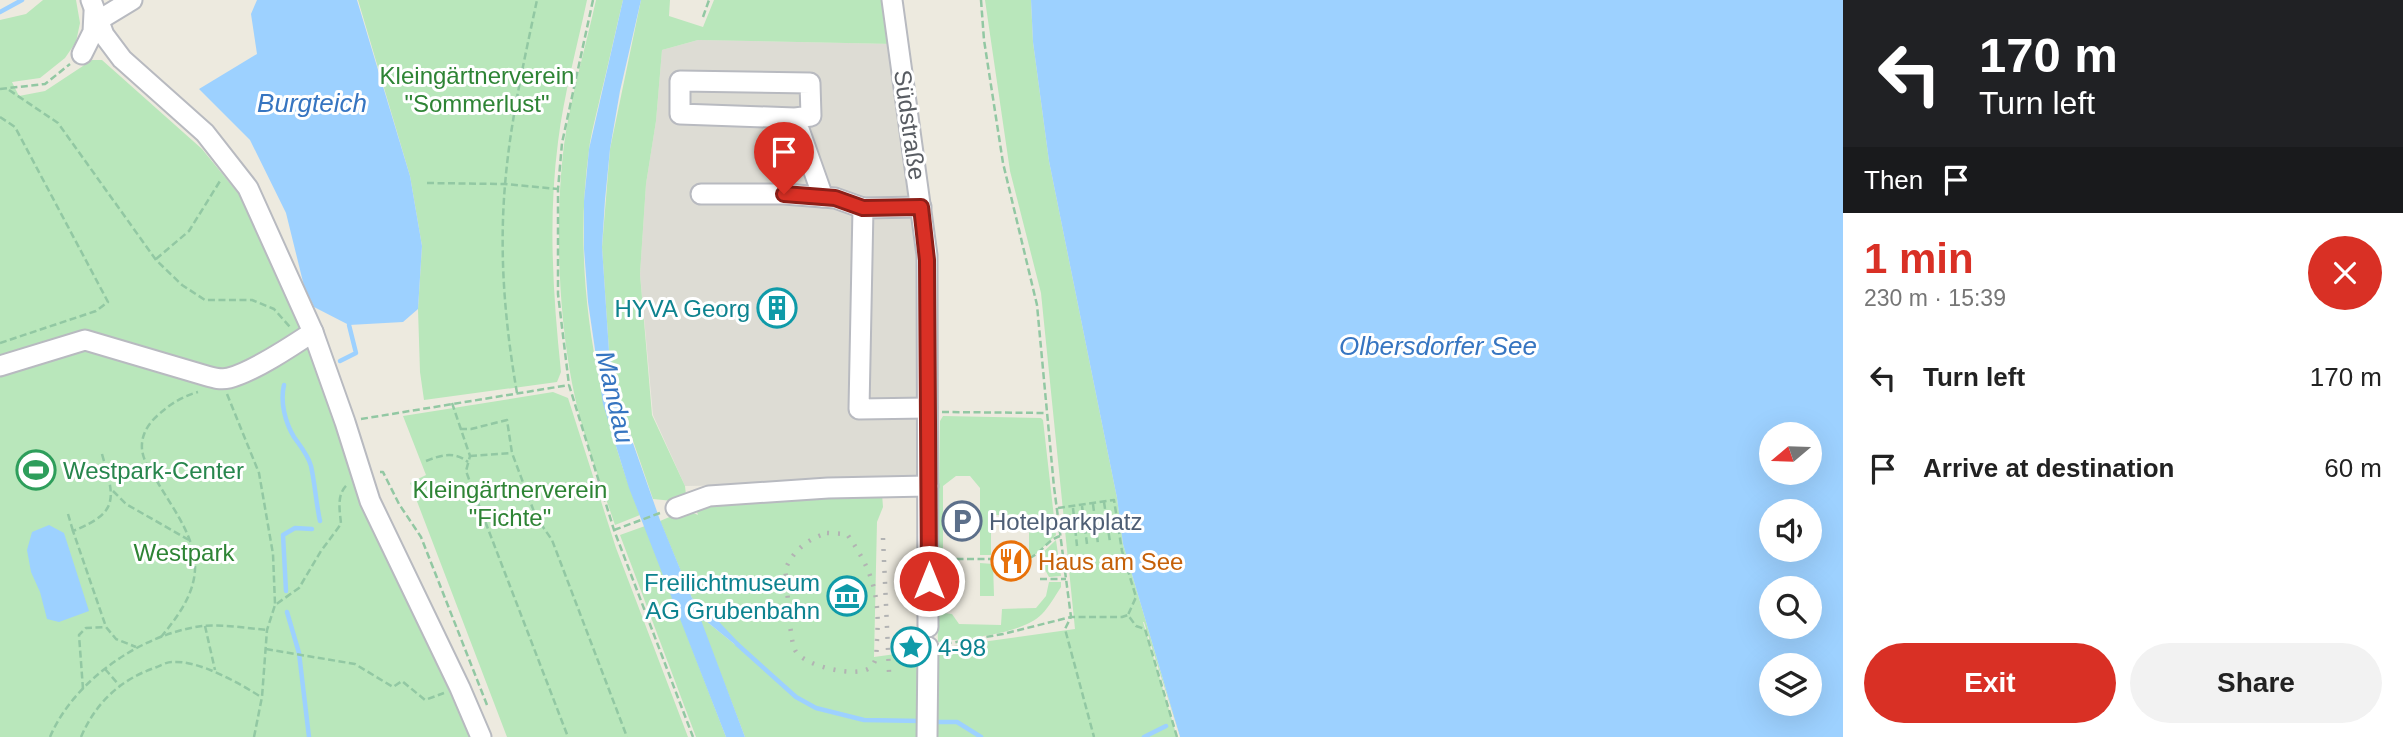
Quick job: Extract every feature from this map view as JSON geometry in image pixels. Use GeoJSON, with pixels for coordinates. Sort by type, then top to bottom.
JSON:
{"type":"FeatureCollection","features":[{"type":"Feature","properties":{"kind":"street"},"geometry":{"type":"LineString","coordinates":[[95,9],[132,0]]}},
{"type":"Feature","properties":{"kind":"street","name":"Südstraße"},"geometry":{"type":"LineString","coordinates":[[892,0],[927,260],[927,737]]}},
{"type":"Feature","properties":{"kind":"street"},"geometry":{"type":"LineString","coordinates":[[82,54],[93,32],[95,9]]}},
{"type":"Feature","properties":{"kind":"street"},"geometry":{"type":"LineString","coordinates":[[95,9],[104,35],[122,59],[205,133],[248,188],[299,333],[345,422],[370,501],[481,737]]}},
{"type":"Feature","properties":{"kind":"street"},"geometry":{"type":"LineString","coordinates":[[680,81],[810,83],[811,116],[795,118],[680,114],[680,81]]}},
{"type":"Feature","properties":{"kind":"street"},"geometry":{"type":"LineString","coordinates":[[795,118],[823,197]]}},
{"type":"Feature","properties":{"kind":"street"},"geometry":{"type":"LineString","coordinates":[[701,194],[784,194],[835,198],[863,208],[921,207]]}},
{"type":"Feature","properties":{"kind":"street"},"geometry":{"type":"LineString","coordinates":[[863,208],[859,409],[927,410]]}},
{"type":"Feature","properties":{"kind":"street"},"geometry":{"type":"LineString","coordinates":[[0,366],[85,340],[207,376],[229,378],[266,361],[299,333]]}},
{"type":"Feature","properties":{"kind":"street"},"geometry":{"type":"LineString","coordinates":[[676,508],[709,496],[828,488],[928,486]]}},
{"type":"Feature","properties":{"kind":"path"},"geometry":{"type":"LineString","coordinates":[[517,393],[504,287],[505,184],[514,113],[537,0]]}},
{"type":"Feature","properties":{"kind":"path"},"geometry":{"type":"LineString","coordinates":[[593,0],[562,143],[558,190],[558,294],[569,385],[614,530],[693,737]]}},
{"type":"Feature","properties":{"kind":"path"},"geometry":{"type":"LineString","coordinates":[[703,17],[709,0]]}},
{"type":"Feature","properties":{"kind":"path"},"geometry":{"type":"LineString","coordinates":[[981,0],[1003,163],[1037,306],[1071,617],[1065,629],[1094,737]]}},
{"type":"Feature","properties":{"kind":"path"},"geometry":{"type":"LineString","coordinates":[[0,89],[44,84],[82,54]]}},
{"type":"Feature","properties":{"kind":"path"},"geometry":{"type":"LineString","coordinates":[[9,90],[58,123],[156,260],[182,285],[205,300],[252,300],[274,309],[299,333]]}},
{"type":"Feature","properties":{"kind":"path"},"geometry":{"type":"LineString","coordinates":[[0,117],[15,127],[108,302],[96,311],[0,343]]}},
{"type":"Feature","properties":{"kind":"path"},"geometry":{"type":"LineString","coordinates":[[156,260],[189,231],[225,172]]}},
{"type":"Feature","properties":{"kind":"path"},"geometry":{"type":"LineString","coordinates":[[427,183],[505,184],[558,190]]}},
{"type":"Feature","properties":{"kind":"path"},"geometry":{"type":"LineString","coordinates":[[286,312],[299,333]]}},
{"type":"Feature","properties":{"kind":"path"},"geometry":{"type":"LineString","coordinates":[[229,378],[223,384],[259,473],[273,554],[275,605],[267,630],[262,697],[254,737]]}},
{"type":"Feature","properties":{"kind":"path"},"geometry":{"type":"LineString","coordinates":[[345,422],[569,385]]}},
{"type":"Feature","properties":{"kind":"path"},"geometry":{"type":"LineString","coordinates":[[161,637],[186,602],[194,580],[194,555],[181,522],[145,461],[143,435],[151,422],[180,397],[204,390]]}},
{"type":"Feature","properties":{"kind":"path"},"geometry":{"type":"LineString","coordinates":[[452,403],[470,456],[466,471],[568,737]]}},
{"type":"Feature","properties":{"kind":"path"},"geometry":{"type":"LineString","coordinates":[[927,410],[1047,413]]}},
{"type":"Feature","properties":{"kind":"path"},"geometry":{"type":"LineString","coordinates":[[460,429],[471,429],[507,419],[512,453],[536,517],[552,540],[627,737]]}},
{"type":"Feature","properties":{"kind":"path"},"geometry":{"type":"LineString","coordinates":[[470,456],[512,453]]}},
{"type":"Feature","properties":{"kind":"path"},"geometry":{"type":"LineString","coordinates":[[73,531],[99,519],[110,505],[112,490],[102,454]]}},
{"type":"Feature","properties":{"kind":"path"},"geometry":{"type":"LineString","coordinates":[[426,461],[451,454],[468,461]]}},
{"type":"Feature","properties":{"kind":"path"},"geometry":{"type":"LineString","coordinates":[[275,605],[299,588],[341,524],[339,499],[343,487],[360,471],[383,472],[399,504],[421,537],[489,711]]}},
{"type":"Feature","properties":{"kind":"path"},"geometry":{"type":"LineString","coordinates":[[112,490],[126,504],[189,540]]}},
{"type":"Feature","properties":{"kind":"path"},"geometry":{"type":"LineString","coordinates":[[1057,508],[1114,500],[1122,551],[1136,597],[1129,615]]}},
{"type":"Feature","properties":{"kind":"path"},"geometry":{"type":"LineString","coordinates":[[1104,502],[1110,542]]}},
{"type":"Feature","properties":{"kind":"path"},"geometry":{"type":"LineString","coordinates":[[1093,504],[1098,544]]}},
{"type":"Feature","properties":{"kind":"path"},"geometry":{"type":"LineString","coordinates":[[1082,505],[1087,544]]}},
{"type":"Feature","properties":{"kind":"path"},"geometry":{"type":"LineString","coordinates":[[1072,506],[1077,546]]}},
{"type":"Feature","properties":{"kind":"path"},"geometry":{"type":"LineString","coordinates":[[614,530],[676,508]]}},
{"type":"Feature","properties":{"kind":"path"},"geometry":{"type":"LineString","coordinates":[[68,514],[106,627],[116,639],[136,647]]}},
{"type":"Feature","properties":{"kind":"path"},"geometry":{"type":"LineString","coordinates":[[1029,558],[1037,555],[1052,539],[1061,536]]}},
{"type":"Feature","properties":{"kind":"path"},"geometry":{"type":"LineString","coordinates":[[946,559],[993,559]]}},
{"type":"Feature","properties":{"kind":"path"},"geometry":{"type":"LineString","coordinates":[[1040,579],[1066,579]]}},
{"type":"Feature","properties":{"kind":"path"},"geometry":{"type":"LineString","coordinates":[[928,637],[1003,634],[1071,617],[1129,615]]}},
{"type":"Feature","properties":{"kind":"path"},"geometry":{"type":"LineString","coordinates":[[1129,615],[1136,626],[1145,629],[1177,737]]}},
{"type":"Feature","properties":{"kind":"path"},"geometry":{"type":"LineString","coordinates":[[50,737],[56,723],[83,689],[136,647],[176,631],[205,626],[267,630]]}},
{"type":"Feature","properties":{"kind":"path"},"geometry":{"type":"LineString","coordinates":[[205,626],[216,672]]}},
{"type":"Feature","properties":{"kind":"path"},"geometry":{"type":"LineString","coordinates":[[83,689],[79,635],[86,628],[106,627]]}},
{"type":"Feature","properties":{"kind":"path"},"geometry":{"type":"LineString","coordinates":[[266,649],[355,664],[393,687],[402,681],[425,700],[460,688]]}},
{"type":"Feature","properties":{"kind":"path"},"geometry":{"type":"LineString","coordinates":[[80,737],[98,707],[119,685],[147,670],[173,662],[216,672],[262,697]]}},
{"type":"Feature","properties":{"kind":"path"},"geometry":{"type":"LineString","coordinates":[[106,669],[119,685]]}},
{"type":"Feature","properties":{"kind":"shaded area"},"geometry":{"type":"Polygon","coordinates":[[[698,40],[894,44],[918,224],[921,482],[685,486],[653,415],[640,274],[646,184],[656,121],[662,50],[698,40]]]}},
{"type":"Feature","properties":{"kind":"green space","name":"Westpark"},"geometry":{"type":"Polygon","coordinates":[[[43,0],[76,0],[80,23],[76,42],[65,58],[40,78],[12,82],[19,96],[45,91],[92,60],[102,60],[202,149],[242,198],[260,230],[278,280],[336,409],[475,737],[0,737],[0,20],[26,14],[43,0]]]}},
{"type":"Feature","properties":{"kind":"green space","name":"Kleingärtnerverein \"Sommerlust\""},"geometry":{"type":"Polygon","coordinates":[[[358,0],[587,0],[564,106],[555,171],[553,257],[561,372],[557,382],[424,400],[420,372],[418,309],[422,246],[410,176],[358,0]]]}},
{"type":"Feature","properties":{"kind":"green space"},"geometry":{"type":"Polygon","coordinates":[[[596,0],[623,0],[590,144],[584,196],[583,242],[591,335],[600,382],[624,472],[640,515],[615,525],[576,401],[567,355],[559,264],[559,203],[564,145],[596,0]]]}},
{"type":"Feature","properties":{"kind":"green space"},"geometry":{"type":"Polygon","coordinates":[[[641,0],[670,0],[669,16],[703,27],[714,0],[887,0],[894,44],[698,40],[662,50],[656,121],[646,184],[640,274],[652,415],[685,486],[686,495],[673,501],[653,499],[619,400],[609,351],[602,247],[610,149],[641,0]]]}},
{"type":"Feature","properties":{"kind":"green space"},"geometry":{"type":"Polygon","coordinates":[[[985,0],[1031,0],[1033,42],[1049,161],[1117,498],[1123,544],[1180,737],[745,737],[700,620],[706,621],[738,647],[705,607],[692,598],[660,521],[686,510],[698,515],[695,506],[882,494],[883,507],[877,522],[874,657],[1075,629],[1041,293],[1010,171],[985,0]]]}},
{"type":"Feature","properties":{"kind":"green space","name":"Kleingärtnerverein \"Fichte\""},"geometry":{"type":"Polygon","coordinates":[[[553,392],[568,398],[616,548],[688,737],[507,737],[410,483],[426,475],[403,416],[553,392]]]}},
{"type":"Feature","properties":{"kind":"green space"},"geometry":{"type":"Polygon","coordinates":[[[943,416],[1043,420],[1056,535],[1036,554],[1029,556],[1029,515],[994,515],[991,524],[991,555],[980,555],[980,488],[970,476],[956,476],[943,486],[943,557],[938,557],[940,421],[943,416]]]}},
{"type":"Feature","properties":{"kind":"green space"},"geometry":{"type":"Polygon","coordinates":[[[645,526],[726,737],[696,737],[620,535],[645,526]]]}},
{"type":"Feature","properties":{"kind":"green space"},"geometry":{"type":"Polygon","coordinates":[[[1056,540],[1061,576],[1049,577],[1038,557],[1056,540]]]}},
{"type":"Feature","properties":{"kind":"green space"},"geometry":{"type":"Polygon","coordinates":[[[980,563],[993,564],[994,596],[980,596],[980,563]]]}},
{"type":"Feature","properties":{"kind":"green space"},"geometry":{"type":"Polygon","coordinates":[[[1049,582],[1061,582],[1061,587],[1045,611],[1033,621],[1008,631],[938,642],[937,615],[952,614],[959,624],[1001,625],[1002,609],[1036,608],[1046,596],[1049,582]]]}},
{"type":"Feature","properties":{"kind":"water","name":"Burgteich"},"geometry":{"type":"Polygon","coordinates":[[[257,0],[357,0],[410,176],[422,246],[418,309],[403,322],[349,325],[314,307],[304,286],[286,213],[250,140],[199,89],[257,54],[251,14],[257,0]]]}},
{"type":"Feature","properties":{"kind":"water","name":"Mandau"},"geometry":{"type":"Polygon","coordinates":[[[623,0],[641,0],[620,91],[605,200],[602,247],[609,351],[628,429],[660,520],[692,598],[705,607],[740,644],[741,647],[738,647],[706,621],[701,620],[745,737],[726,737],[629,488],[603,404],[588,302],[584,201],[589,149],[623,0]]]}},
{"type":"Feature","properties":{"kind":"water","name":"Olbersdorfer See"},"geometry":{"type":"Polygon","coordinates":[[[1031,0],[1843,0],[1843,737],[1180,737],[1123,544],[1117,498],[1049,161],[1033,42],[1031,0]]]}},
{"type":"Feature","properties":{"kind":"water"},"geometry":{"type":"Polygon","coordinates":[[[49,525],[64,533],[89,611],[59,622],[47,619],[31,572],[27,550],[32,532],[49,525]]]}},
{"type":"Feature","properties":{"kind":"pier"},"geometry":{"type":"Polygon","coordinates":[[[1144,622],[1180,737],[1177,737],[1144,622]]]}},
{"type":"Feature","properties":{"kind":"waterway"},"geometry":{"type":"LineString","coordinates":[[0,12],[22,0]]}},
{"type":"Feature","properties":{"kind":"waterway"},"geometry":{"type":"LineString","coordinates":[[340,361],[356,353],[349,325]]}},
{"type":"Feature","properties":{"kind":"waterway"},"geometry":{"type":"LineString","coordinates":[[284,385],[283,405],[286,418],[310,462],[320,521]]}},
{"type":"Feature","properties":{"kind":"waterway"},"geometry":{"type":"LineString","coordinates":[[286,591],[283,535],[295,528],[312,529]]}},
{"type":"Feature","properties":{"kind":"waterway"},"geometry":{"type":"LineString","coordinates":[[287,612],[299,653],[309,737]]}},
{"type":"Feature","properties":{"kind":"waterway"},"geometry":{"type":"LineString","coordinates":[[737,644],[796,697],[816,708],[864,720],[921,721]]}},
{"type":"Feature","properties":{"kind":"waterway"},"geometry":{"type":"LineString","coordinates":[[933,722],[957,722],[981,737]]}},
{"type":"Feature","properties":{"kind":"waterway"},"geometry":{"type":"LineString","coordinates":[[1144,737],[1166,726]]}},
{"type":"Feature","properties":{"kind":"railway"},"geometry":{"type":"LineString","coordinates":[[827,533],[847,534],[863,560],[873,584],[878,624],[876,653],[874,663],[866,670],[856,672],[820,666],[800,656],[793,644],[785,570],[802,547],[827,533]]}},
{"type":"Feature","properties":{"kind":"railway"},"geometry":{"type":"LineString","coordinates":[[883,538],[889,672]]}},
{"type":"Feature","properties":{"kind":"place","name":"HYVA Georg"},"geometry":{"type":"Point","coordinates":[777,308]}},
{"type":"Feature","properties":{"kind":"place","name":"Westpark-Center"},"geometry":{"type":"Point","coordinates":[36,470]}},
{"type":"Feature","properties":{"kind":"place","name":"Hotelparkplatz"},"geometry":{"type":"Point","coordinates":[962,521]}},
{"type":"Feature","properties":{"kind":"place","name":"Haus am See"},"geometry":{"type":"Point","coordinates":[1011,561]}},
{"type":"Feature","properties":{"kind":"place","name":"Freilichtmuseum AG Grubenbahn"},"geometry":{"type":"Point","coordinates":[847,596]}},
{"type":"Feature","properties":{"kind":"place","name":"4-98"},"geometry":{"type":"Point","coordinates":[911,647]}},
{"type":"Feature","properties":{"kind":"route"},"geometry":{"type":"LineString","coordinates":[[784,194],[835,198],[863,208],[921,207],[927,260],[929,581]]}}]}
